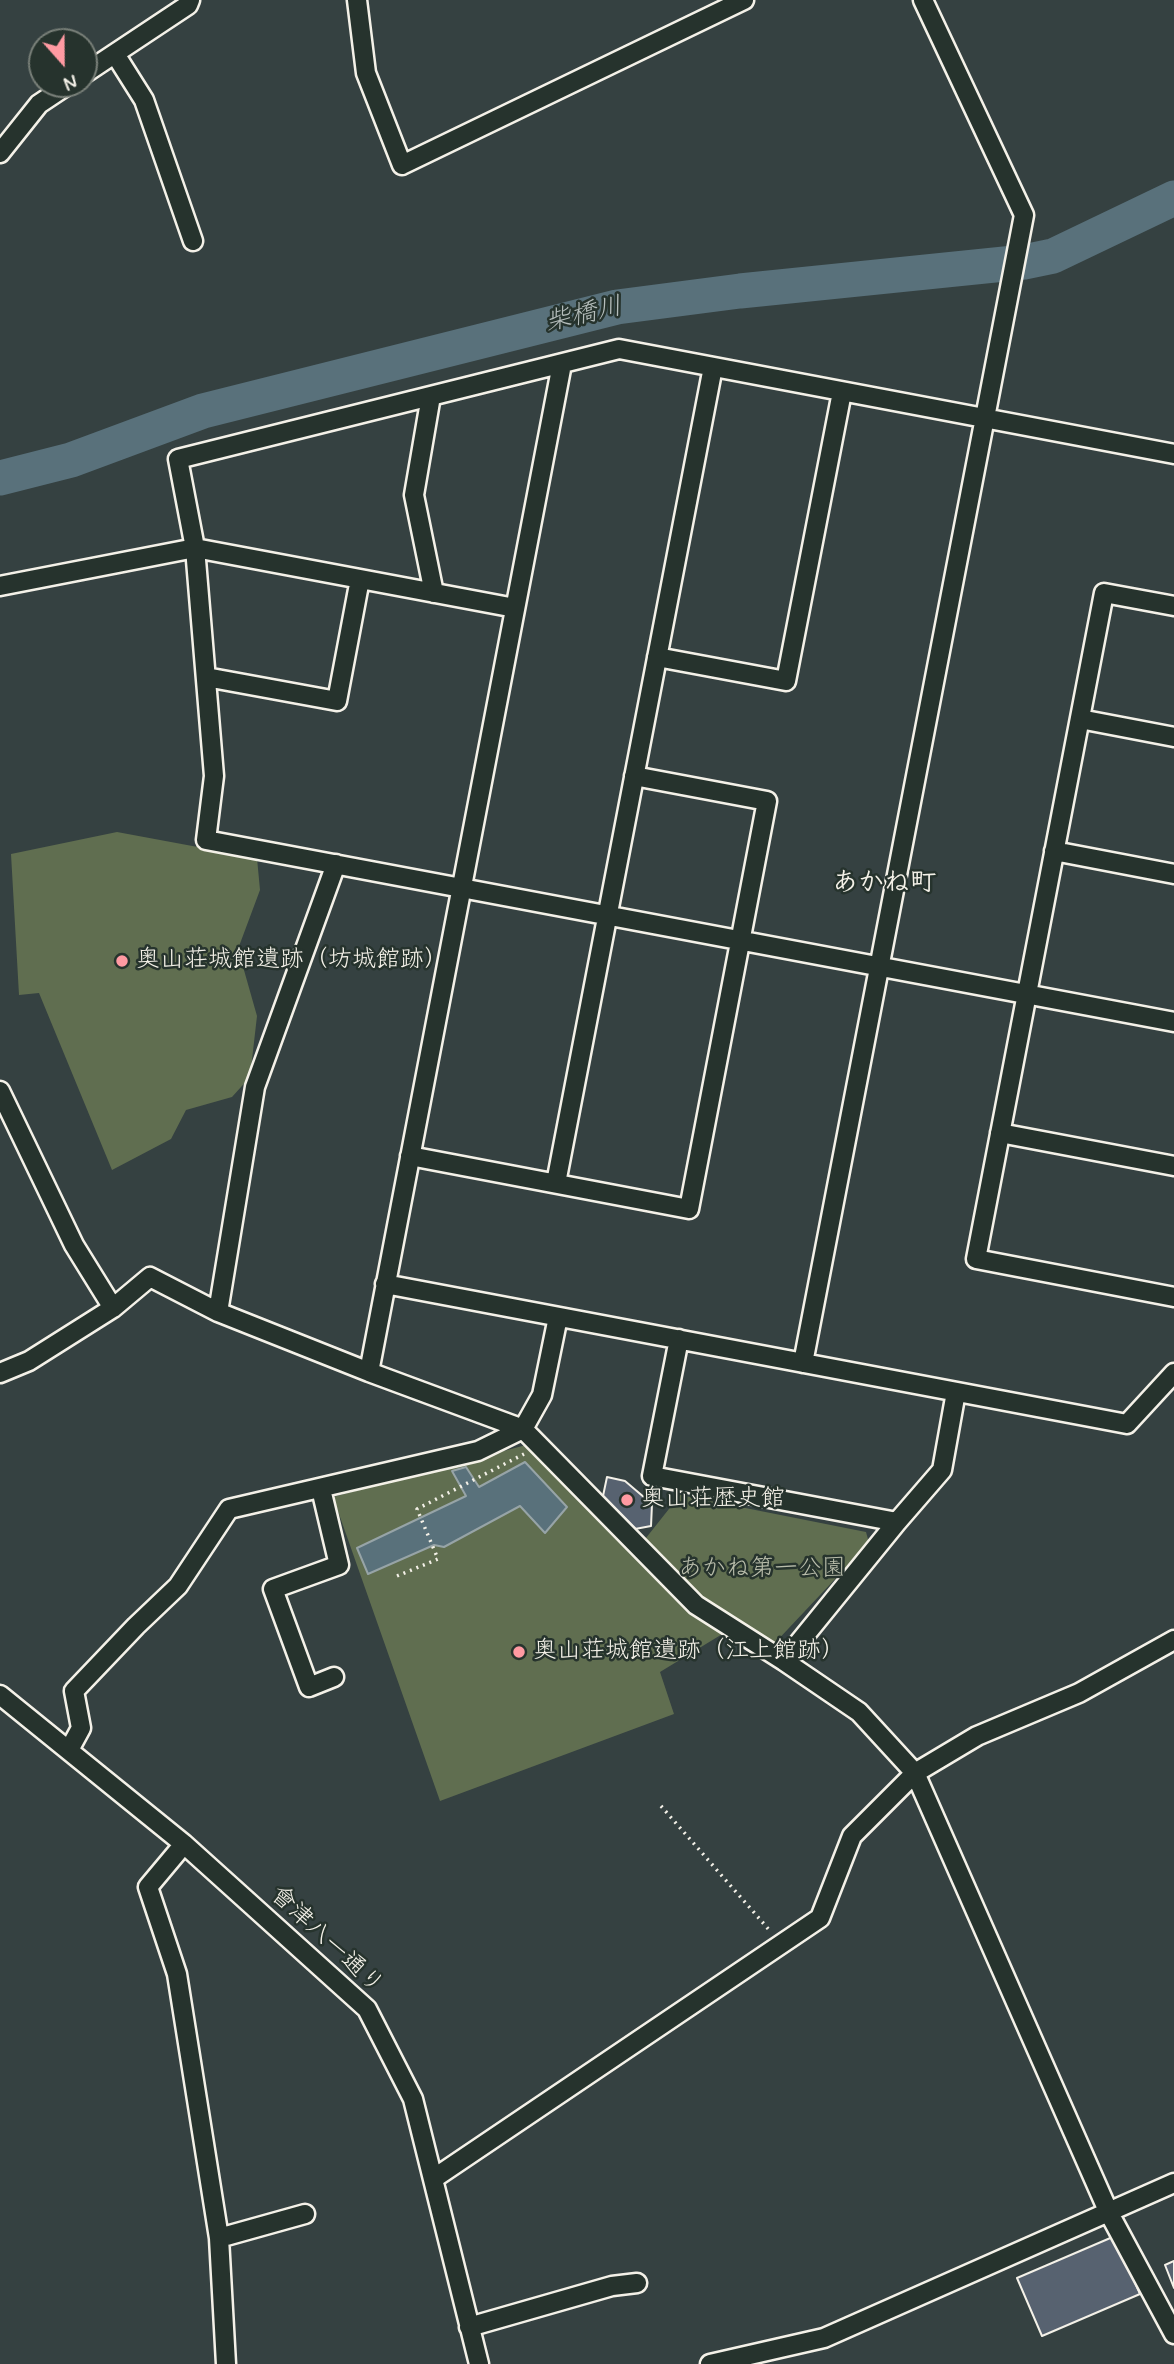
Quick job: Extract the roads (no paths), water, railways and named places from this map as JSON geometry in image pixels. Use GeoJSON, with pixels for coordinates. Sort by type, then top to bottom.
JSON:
{"type":"FeatureCollection","features":[{"type":"Feature","properties":{"kind":"street"},"geometry":{"type":"LineString","coordinates":[[98,65],[188,5],[190,0]]}},
{"type":"Feature","properties":{"kind":"street"},"geometry":{"type":"LineString","coordinates":[[357,0],[366,73],[402,165],[744,0]]}},
{"type":"Feature","properties":{"kind":"street"},"geometry":{"type":"LineString","coordinates":[[803,1363],[1024,215],[923,0]]}},
{"type":"Feature","properties":{"kind":"street"},"geometry":{"type":"LineString","coordinates":[[115,54],[144,100],[193,241]]}},
{"type":"Feature","properties":{"kind":"street"},"geometry":{"type":"LineString","coordinates":[[0,153],[39,104],[48,98]]}},
{"type":"Feature","properties":{"kind":"street"},"geometry":{"type":"LineString","coordinates":[[1174,454],[619,349],[178,459],[195,548],[214,776],[206,840],[1174,1022]]}},
{"type":"Feature","properties":{"kind":"street"},"geometry":{"type":"LineString","coordinates":[[369,1372],[562,364]]}},
{"type":"Feature","properties":{"kind":"street"},"geometry":{"type":"LineString","coordinates":[[556,1184],[713,367]]}},
{"type":"Feature","properties":{"kind":"street"},"geometry":{"type":"LineString","coordinates":[[657,657],[786,681],[842,391]]}},
{"type":"Feature","properties":{"kind":"street"},"geometry":{"type":"LineString","coordinates":[[431,396],[414,495],[434,593]]}},
{"type":"Feature","properties":{"kind":"street"},"geometry":{"type":"LineString","coordinates":[[0,586],[195,548],[515,608]]}},
{"type":"Feature","properties":{"kind":"street"},"geometry":{"type":"LineString","coordinates":[[206,677],[337,701],[360,579]]}},
{"type":"Feature","properties":{"kind":"street"},"geometry":{"type":"LineString","coordinates":[[1174,606],[1104,593],[976,1259],[1174,1297]]}},
{"type":"Feature","properties":{"kind":"street"},"geometry":{"type":"LineString","coordinates":[[1080,719],[1174,737]]}},
{"type":"Feature","properties":{"kind":"street"},"geometry":{"type":"LineString","coordinates":[[410,1156],[689,1209],[767,801],[634,776]]}},
{"type":"Feature","properties":{"kind":"street"},"geometry":{"type":"LineString","coordinates":[[1054,851],[1174,874]]}},
{"type":"Feature","properties":{"kind":"street"},"geometry":{"type":"LineString","coordinates":[[218,1312],[255,1087],[336,864]]}},
{"type":"Feature","properties":{"kind":"street"},"geometry":{"type":"LineString","coordinates":[[0,1091],[74,1245],[113,1308]]}},
{"type":"Feature","properties":{"kind":"street"},"geometry":{"type":"LineString","coordinates":[[1000,1133],[1174,1166]]}},
{"type":"Feature","properties":{"kind":"street"},"geometry":{"type":"LineString","coordinates":[[0,1373],[29,1361],[113,1308],[150,1277],[218,1312],[523,1429],[696,1605],[859,1712],[915,1773],[1110,2213],[1174,2334]]}},
{"type":"Feature","properties":{"kind":"street"},"geometry":{"type":"LineString","coordinates":[[385,1284],[1127,1424],[1174,1373]]}},
{"type":"Feature","properties":{"kind":"street"},"geometry":{"type":"LineString","coordinates":[[69,1750],[80,1728],[74,1691],[178,1586],[229,1509],[478,1451],[523,1429],[542,1395],[558,1317]]}},
{"type":"Feature","properties":{"kind":"street"},"geometry":{"type":"LineString","coordinates":[[678,1339],[652,1476],[897,1522]]}},
{"type":"Feature","properties":{"kind":"street"},"geometry":{"type":"LineString","coordinates":[[784,1661],[943,1470],[956,1392]]}},
{"type":"Feature","properties":{"kind":"street"},"geometry":{"type":"LineString","coordinates":[[321,1489],[340,1565],[273,1589],[309,1687],[334,1677]]}},
{"type":"Feature","properties":{"kind":"street"},"geometry":{"type":"LineString","coordinates":[[433,2179],[820,1918],[852,1836],[915,1773],[977,1736],[1079,1693],[1174,1640]]}},
{"type":"Feature","properties":{"kind":"street","name":"會津八一通り"},"geometry":{"type":"LineString","coordinates":[[0,1695],[184,1844],[367,2009],[413,2099],[478,2364]]}},
{"type":"Feature","properties":{"kind":"street"},"geometry":{"type":"LineString","coordinates":[[184,1844],[148,1887],[177,1974],[219,2238],[226,2364]]}},
{"type":"Feature","properties":{"kind":"street"},"geometry":{"type":"LineString","coordinates":[[720,2363],[824,2338],[1174,2183]]}},
{"type":"Feature","properties":{"kind":"street"},"geometry":{"type":"LineString","coordinates":[[219,2238],[305,2214]]}},
{"type":"Feature","properties":{"kind":"street"},"geometry":{"type":"LineString","coordinates":[[469,2327],[612,2286],[637,2283]]}},
{"type":"Feature","properties":{"kind":"water"},"geometry":{"type":"Polygon","coordinates":[[[525,1462],[567,1507],[545,1533],[520,1506],[444,1547],[434,1545],[368,1574],[357,1548],[466,1496],[452,1471],[466,1467],[479,1487],[525,1462]]]}},
{"type":"Feature","properties":{"kind":"waterway","name":"柴橋川"},"geometry":{"type":"LineString","coordinates":[[0,478],[71,460],[203,411],[617,307],[740,291],[1024,262],[1053,256],[1174,198]]}},
{"type":"Feature","properties":{"kind":"place","name":"奥山荘城館遺跡（坊城館跡）"},"geometry":{"type":"Point","coordinates":[122,961]}},
{"type":"Feature","properties":{"kind":"place","name":"奥山荘歴史館"},"geometry":{"type":"Point","coordinates":[627,1500]}},
{"type":"Feature","properties":{"kind":"place","name":"奥山荘城館遺跡（江上館跡）"},"geometry":{"type":"Point","coordinates":[519,1652]}},
{"type":"Feature","properties":{"kind":"district","name":"あかね町"},"geometry":{"type":"Point","coordinates":[884,885]}},
{"type":"Feature","properties":{"kind":"park label","name":"あかね第一公園"},"geometry":{"type":"Point","coordinates":[762,1570]}}]}
